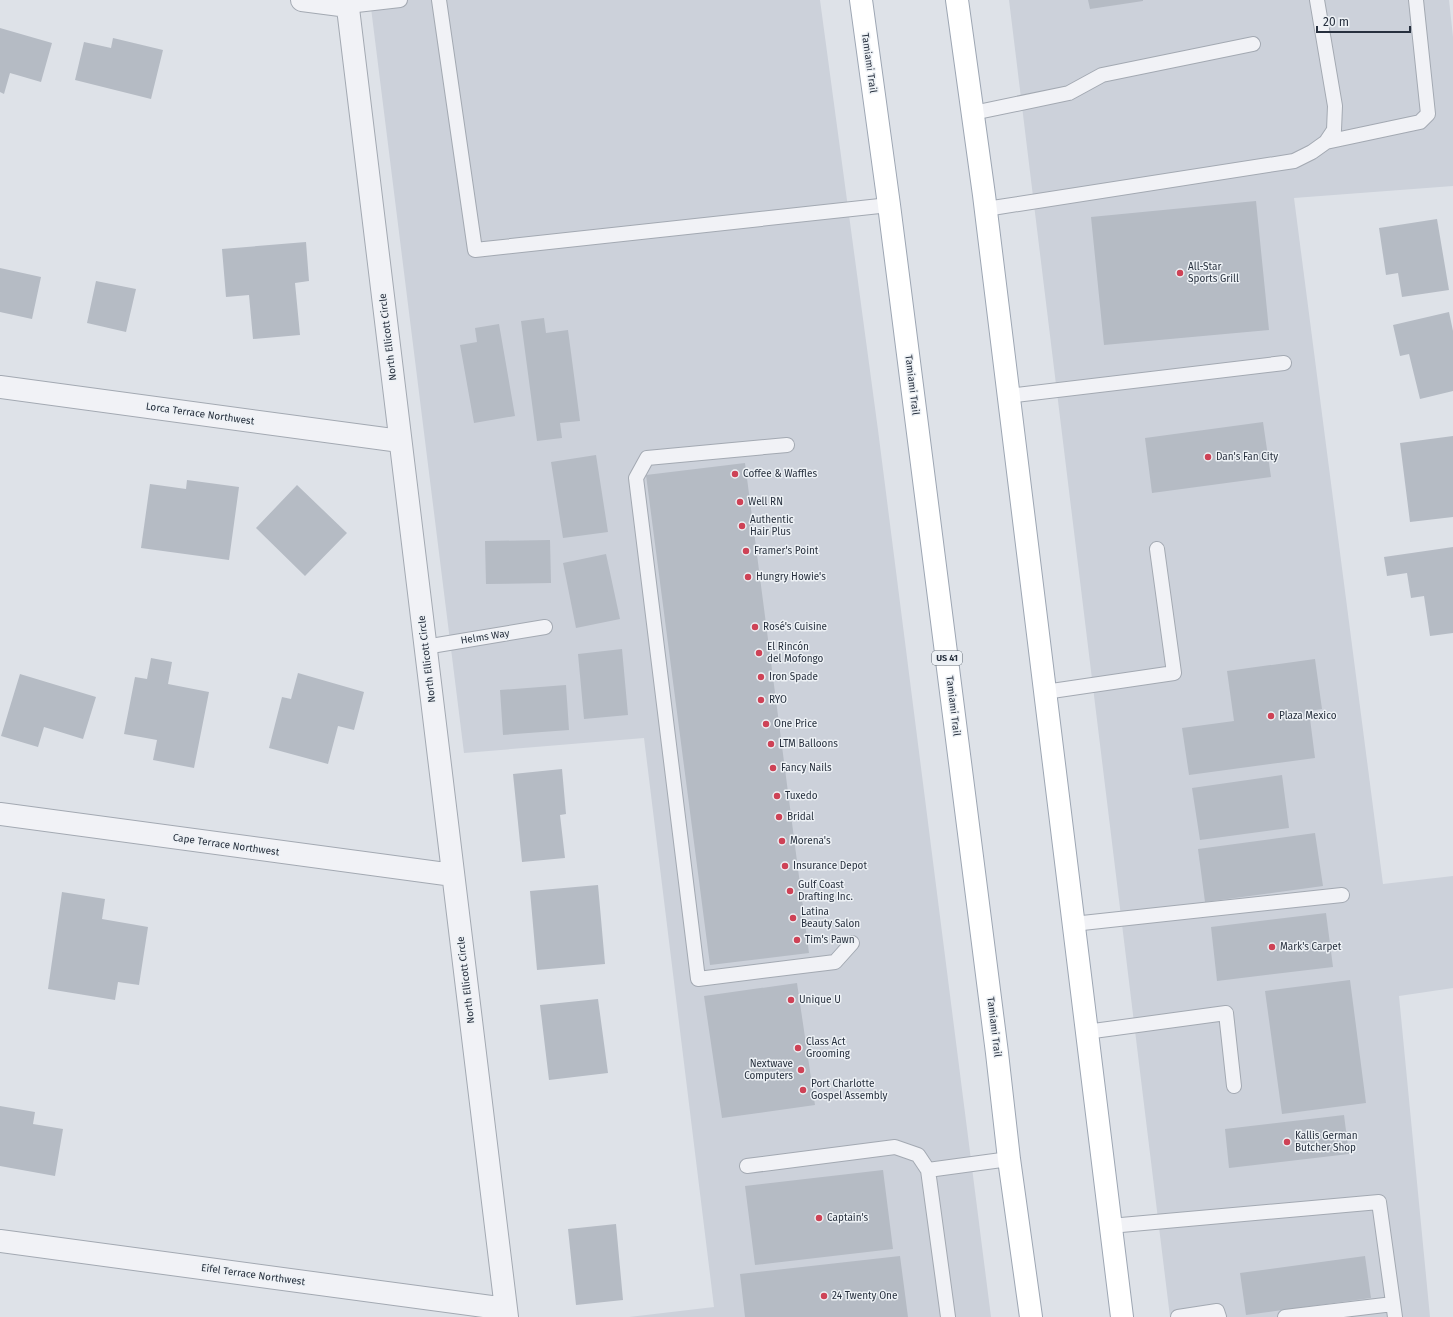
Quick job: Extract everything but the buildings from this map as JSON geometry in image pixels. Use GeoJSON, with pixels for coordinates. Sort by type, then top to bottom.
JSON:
{"type":"FeatureCollection","features":[{"type":"Feature","properties":{"kind":"main road","name":"Tamiami Trail"},"geometry":{"type":"LineString","coordinates":[[861,0],[889,205],[997,1053],[1009,1159],[1031,1317]]}},
{"type":"Feature","properties":{"kind":"main road"},"geometry":{"type":"LineString","coordinates":[[958,0],[986,209],[1122,1317]]}},
{"type":"Feature","properties":{"kind":"street"},"geometry":{"type":"LineString","coordinates":[[302,0],[348,3]]}},
{"type":"Feature","properties":{"kind":"street","name":"North Ellicott Circle"},"geometry":{"type":"LineString","coordinates":[[348,3],[506,1313]]}},
{"type":"Feature","properties":{"kind":"street","name":"Lorca Terrace Northwest"},"geometry":{"type":"LineString","coordinates":[[0,387],[400,441]]}},
{"type":"Feature","properties":{"kind":"street","name":"Cape Terrace Northwest"},"geometry":{"type":"LineString","coordinates":[[0,814],[453,875]]}},
{"type":"Feature","properties":{"kind":"street","name":"Eifel Terrace Northwest"},"geometry":{"type":"LineString","coordinates":[[0,1242],[506,1313]]}},
{"type":"Feature","properties":{"kind":"lane"},"geometry":{"type":"LineString","coordinates":[[348,3],[400,0]]}},
{"type":"Feature","properties":{"kind":"lane"},"geometry":{"type":"LineString","coordinates":[[439,0],[475,250],[889,205]]}},
{"type":"Feature","properties":{"kind":"lane"},"geometry":{"type":"LineString","coordinates":[[986,209],[1294,161],[1312,152],[1326,142],[1334,130],[1335,106],[1317,0]]}},
{"type":"Feature","properties":{"kind":"lane"},"geometry":{"type":"LineString","coordinates":[[1326,142],[1420,122],[1428,114],[1416,0]]}},
{"type":"Feature","properties":{"kind":"lane"},"geometry":{"type":"LineString","coordinates":[[972,113],[1070,93],[1102,75],[1253,44]]}},
{"type":"Feature","properties":{"kind":"lane"},"geometry":{"type":"LineString","coordinates":[[1008,396],[1284,363]]}},
{"type":"Feature","properties":{"kind":"lane"},"geometry":{"type":"LineString","coordinates":[[787,445],[647,458],[636,478],[698,979],[836,962],[852,943]]}},
{"type":"Feature","properties":{"kind":"lane"},"geometry":{"type":"LineString","coordinates":[[1045,692],[1174,673],[1157,549]]}},
{"type":"Feature","properties":{"kind":"lane","name":"Helms Way"},"geometry":{"type":"LineString","coordinates":[[425,647],[545,627]]}},
{"type":"Feature","properties":{"kind":"lane"},"geometry":{"type":"LineString","coordinates":[[1073,924],[1342,895]]}},
{"type":"Feature","properties":{"kind":"lane"},"geometry":{"type":"LineString","coordinates":[[1086,1032],[1226,1013],[1234,1086]]}},
{"type":"Feature","properties":{"kind":"lane"},"geometry":{"type":"LineString","coordinates":[[747,1166],[895,1147],[918,1155],[928,1170],[948,1317]]}},
{"type":"Feature","properties":{"kind":"lane"},"geometry":{"type":"LineString","coordinates":[[928,1170],[1009,1159]]}},
{"type":"Feature","properties":{"kind":"lane"},"geometry":{"type":"LineString","coordinates":[[1110,1226],[1379,1202],[1394,1311],[1285,1317]]}},
{"type":"Feature","properties":{"kind":"lane"},"geometry":{"type":"LineString","coordinates":[[1178,1317],[1217,1311],[1219,1317]]}},
{"type":"Feature","properties":{"kind":"shaded area"},"geometry":{"type":"Polygon","coordinates":[[[370,0],[820,0],[878,430],[991,1317],[629,1317],[714,1307],[644,738],[464,753],[370,0]]]}},
{"type":"Feature","properties":{"kind":"shaded area"},"geometry":{"type":"Polygon","coordinates":[[[1009,0],[1449,0],[1453,37],[1453,186],[1294,198],[1383,884],[1453,876],[1453,988],[1399,996],[1430,1317],[1170,1317],[1009,0]]]}},
{"type":"Feature","properties":{"kind":"place","name":"All-Star Sports Grill"},"geometry":{"type":"Point","coordinates":[1180,273]}},
{"type":"Feature","properties":{"kind":"place","name":"Dan's Fan City"},"geometry":{"type":"Point","coordinates":[1208,457]}},
{"type":"Feature","properties":{"kind":"place","name":"Coffee & Waffles"},"geometry":{"type":"Point","coordinates":[735,474]}},
{"type":"Feature","properties":{"kind":"place","name":"Well RN"},"geometry":{"type":"Point","coordinates":[740,502]}},
{"type":"Feature","properties":{"kind":"place","name":"Authentic Hair Plus"},"geometry":{"type":"Point","coordinates":[742,526]}},
{"type":"Feature","properties":{"kind":"place","name":"Framer's Point"},"geometry":{"type":"Point","coordinates":[746,551]}},
{"type":"Feature","properties":{"kind":"place","name":"Hungry Howie's"},"geometry":{"type":"Point","coordinates":[748,577]}},
{"type":"Feature","properties":{"kind":"place","name":"Rosé's Cuisine"},"geometry":{"type":"Point","coordinates":[755,627]}},
{"type":"Feature","properties":{"kind":"place","name":"El Rincón del Mofongo"},"geometry":{"type":"Point","coordinates":[759,653]}},
{"type":"Feature","properties":{"kind":"place","name":"Iron Spade"},"geometry":{"type":"Point","coordinates":[761,677]}},
{"type":"Feature","properties":{"kind":"place","name":"RYO"},"geometry":{"type":"Point","coordinates":[761,700]}},
{"type":"Feature","properties":{"kind":"place","name":"Plaza Mexico"},"geometry":{"type":"Point","coordinates":[1271,716]}},
{"type":"Feature","properties":{"kind":"place","name":"One Price"},"geometry":{"type":"Point","coordinates":[766,724]}},
{"type":"Feature","properties":{"kind":"place","name":"LTM Balloons"},"geometry":{"type":"Point","coordinates":[771,744]}},
{"type":"Feature","properties":{"kind":"place","name":"Fancy Nails"},"geometry":{"type":"Point","coordinates":[773,768]}},
{"type":"Feature","properties":{"kind":"place","name":"Tuxedo"},"geometry":{"type":"Point","coordinates":[777,796]}},
{"type":"Feature","properties":{"kind":"place","name":"Bridal"},"geometry":{"type":"Point","coordinates":[779,817]}},
{"type":"Feature","properties":{"kind":"place","name":"Morena's"},"geometry":{"type":"Point","coordinates":[782,841]}},
{"type":"Feature","properties":{"kind":"place","name":"Insurance Depot"},"geometry":{"type":"Point","coordinates":[785,866]}},
{"type":"Feature","properties":{"kind":"place","name":"Gulf Coast Drafting Inc."},"geometry":{"type":"Point","coordinates":[790,891]}},
{"type":"Feature","properties":{"kind":"place","name":"Latina Beauty Salon"},"geometry":{"type":"Point","coordinates":[793,918]}},
{"type":"Feature","properties":{"kind":"place","name":"Tim's Pawn"},"geometry":{"type":"Point","coordinates":[797,940]}},
{"type":"Feature","properties":{"kind":"place","name":"Mark's Carpet"},"geometry":{"type":"Point","coordinates":[1272,947]}},
{"type":"Feature","properties":{"kind":"place","name":"Unique U"},"geometry":{"type":"Point","coordinates":[791,1000]}},
{"type":"Feature","properties":{"kind":"place","name":"Class Act Grooming"},"geometry":{"type":"Point","coordinates":[798,1048]}},
{"type":"Feature","properties":{"kind":"place","name":"Nextwave Computers"},"geometry":{"type":"Point","coordinates":[801,1070]}},
{"type":"Feature","properties":{"kind":"place","name":"Port Charlotte Gospel Assembly"},"geometry":{"type":"Point","coordinates":[803,1090]}},
{"type":"Feature","properties":{"kind":"place","name":"Kallis German Butcher Shop"},"geometry":{"type":"Point","coordinates":[1287,1142]}},
{"type":"Feature","properties":{"kind":"place","name":"Captain's"},"geometry":{"type":"Point","coordinates":[819,1218]}},
{"type":"Feature","properties":{"kind":"place","name":"24 Twenty One"},"geometry":{"type":"Point","coordinates":[824,1296]}}]}
